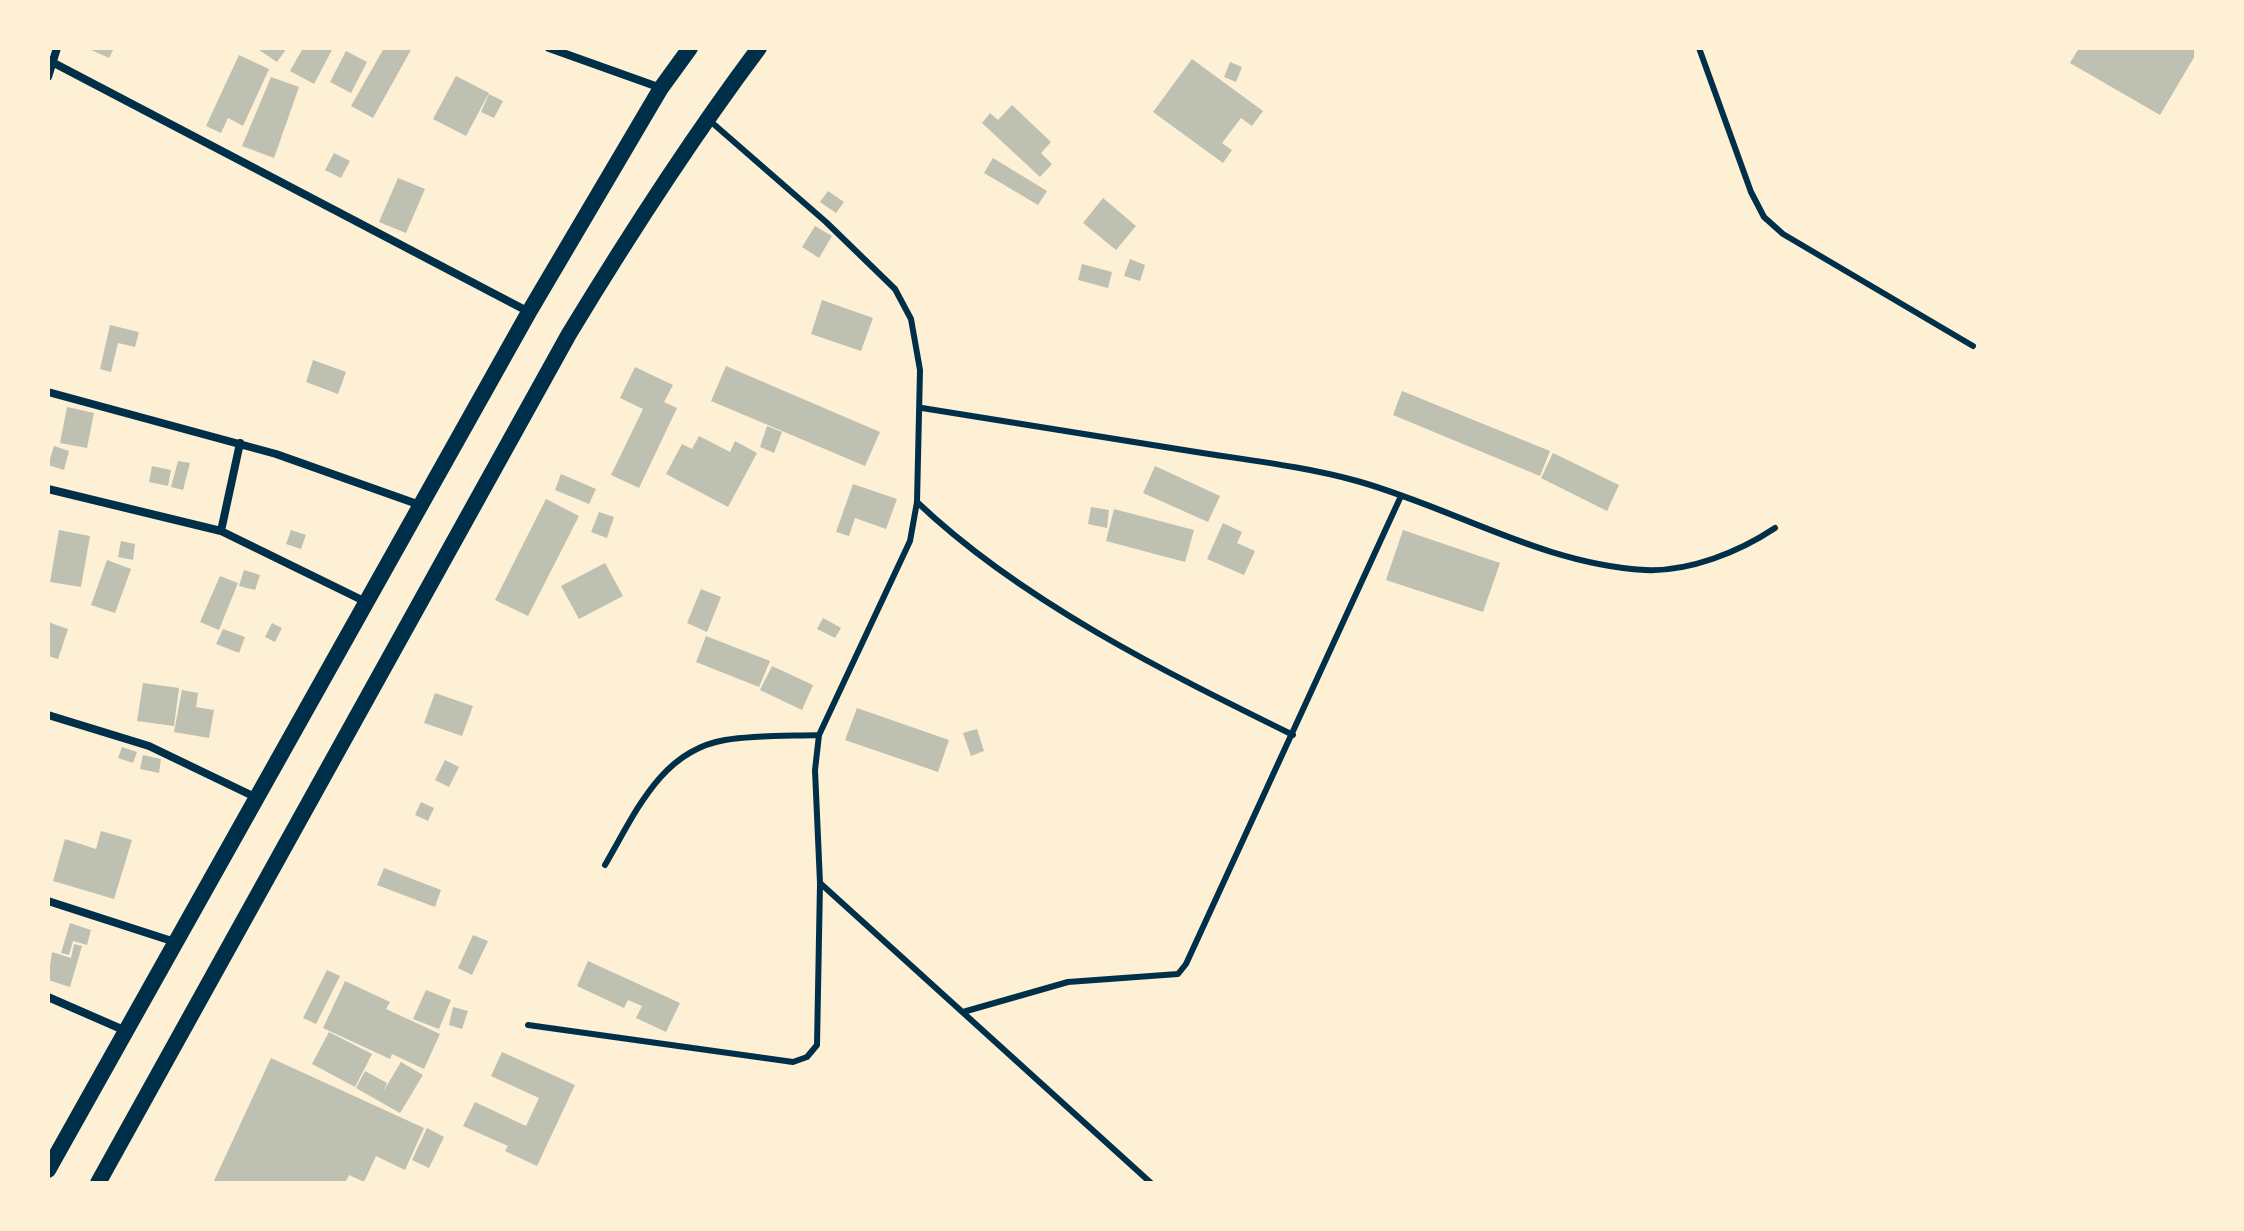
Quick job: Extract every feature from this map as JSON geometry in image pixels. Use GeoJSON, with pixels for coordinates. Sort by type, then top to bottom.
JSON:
{"type":"FeatureCollection","features":[{"type":"Feature","properties":{"kind":"main road"},"geometry":{"type":"LineString","coordinates":[[48,1170],[364,601],[529,312],[661,88],[690,48]]}},
{"type":"Feature","properties":{"kind":"main road"},"geometry":{"type":"LineString","coordinates":[[98,1183],[569,334],[706,118],[759,48]]}},
{"type":"Feature","properties":{"kind":"street"},"geometry":{"type":"LineString","coordinates":[[48,77],[57,48]]}},
{"type":"Feature","properties":{"kind":"street"},"geometry":{"type":"LineString","coordinates":[[549,48],[661,88]]}},
{"type":"Feature","properties":{"kind":"street"},"geometry":{"type":"LineString","coordinates":[[52,62],[529,312]]}},
{"type":"Feature","properties":{"kind":"street"},"geometry":{"type":"LineString","coordinates":[[48,392],[240,443],[420,505]]}},
{"type":"Feature","properties":{"kind":"street"},"geometry":{"type":"LineString","coordinates":[[221,531],[240,443]]}},
{"type":"Feature","properties":{"kind":"street"},"geometry":{"type":"LineString","coordinates":[[48,489],[221,531],[364,601]]}},
{"type":"Feature","properties":{"kind":"street"},"geometry":{"type":"LineString","coordinates":[[48,715],[149,746],[255,797]]}},
{"type":"Feature","properties":{"kind":"street"},"geometry":{"type":"LineString","coordinates":[[48,901],[175,942]]}},
{"type":"Feature","properties":{"kind":"street"},"geometry":{"type":"LineString","coordinates":[[48,997],[126,1031]]}},
{"type":"Feature","properties":{"kind":"lane"},"geometry":{"type":"LineString","coordinates":[[1699,48],[1751,192],[1764,217],[1783,234],[1973,346]]}},
{"type":"Feature","properties":{"kind":"lane"},"geometry":{"type":"LineString","coordinates":[[528,1025],[793,1062],[807,1057],[817,1045],[820,883],[815,770],[819,735],[895,580],[910,541],[917,502],[922,408],[911,319],[895,289],[826,222],[706,118]]}},
{"type":"Feature","properties":{"kind":"lane"},"geometry":{"type":"LineString","coordinates":[[922,408],[1315,471],[1401,496],[1540,550],[1645,570],[1674,568],[1716,556],[1754,543],[1775,528]]}},
{"type":"Feature","properties":{"kind":"lane"},"geometry":{"type":"LineString","coordinates":[[963,1012],[1068,982],[1178,974],[1186,964],[1293,735],[1401,496]]}},
{"type":"Feature","properties":{"kind":"lane"},"geometry":{"type":"LineString","coordinates":[[917,502],[948,531],[1080,621],[1157,666],[1293,735]]}},
{"type":"Feature","properties":{"kind":"lane"},"geometry":{"type":"LineString","coordinates":[[605,865],[650,788],[673,762],[696,748],[725,740],[819,735]]}},
{"type":"Feature","properties":{"kind":"lane"},"geometry":{"type":"LineString","coordinates":[[820,883],[1151,1183]]}},
{"type":"Feature","properties":{"kind":"building"},"geometry":{"type":"Polygon","coordinates":[[[87,48],[114,48],[109,58],[87,48]]]}},
{"type":"Feature","properties":{"kind":"building"},"geometry":{"type":"Polygon","coordinates":[[[256,48],[287,48],[277,62],[256,48]]]}},
{"type":"Feature","properties":{"kind":"building"},"geometry":{"type":"Polygon","coordinates":[[[303,48],[333,48],[314,84],[290,71],[303,48]]]}},
{"type":"Feature","properties":{"kind":"building"},"geometry":{"type":"Polygon","coordinates":[[[384,48],[412,48],[373,118],[351,106],[384,48]]]}},
{"type":"Feature","properties":{"kind":"building"},"geometry":{"type":"Polygon","coordinates":[[[2079,48],[2196,48],[2196,54],[2160,115],[2070,63],[2079,48]]]}},
{"type":"Feature","properties":{"kind":"building"},"geometry":{"type":"Polygon","coordinates":[[[346,51],[367,62],[351,93],[330,82],[346,51]]]}},
{"type":"Feature","properties":{"kind":"building"},"geometry":{"type":"Polygon","coordinates":[[[239,55],[269,69],[243,126],[228,118],[221,133],[206,126],[239,55]]]}},
{"type":"Feature","properties":{"kind":"building"},"geometry":{"type":"Polygon","coordinates":[[[1192,59],[1263,111],[1252,126],[1241,118],[1222,143],[1232,150],[1223,163],[1153,112],[1192,59]]]}},
{"type":"Feature","properties":{"kind":"building"},"geometry":{"type":"Polygon","coordinates":[[[1230,62],[1242,67],[1236,82],[1224,77],[1230,62]]]}},
{"type":"Feature","properties":{"kind":"building"},"geometry":{"type":"Polygon","coordinates":[[[456,76],[489,93],[466,136],[433,119],[456,76]]]}},
{"type":"Feature","properties":{"kind":"building"},"geometry":{"type":"Polygon","coordinates":[[[271,77],[299,87],[274,158],[242,146],[271,77]]]}},
{"type":"Feature","properties":{"kind":"building"},"geometry":{"type":"Polygon","coordinates":[[[489,94],[503,101],[494,118],[481,112],[489,94]]]}},
{"type":"Feature","properties":{"kind":"building"},"geometry":{"type":"Polygon","coordinates":[[[1012,105],[1051,142],[1041,153],[1052,164],[1040,177],[982,123],[990,113],[998,120],[1012,105]]]}},
{"type":"Feature","properties":{"kind":"building"},"geometry":{"type":"Polygon","coordinates":[[[334,153],[350,161],[341,178],[325,170],[334,153]]]}},
{"type":"Feature","properties":{"kind":"building"},"geometry":{"type":"Polygon","coordinates":[[[993,158],[1047,191],[1038,205],[984,173],[993,158]]]}},
{"type":"Feature","properties":{"kind":"building"},"geometry":{"type":"Polygon","coordinates":[[[398,178],[425,189],[406,233],[379,222],[398,178]]]}},
{"type":"Feature","properties":{"kind":"building"},"geometry":{"type":"Polygon","coordinates":[[[828,191],[844,202],[836,213],[820,202],[828,191]]]}},
{"type":"Feature","properties":{"kind":"building"},"geometry":{"type":"Polygon","coordinates":[[[1103,198],[1136,226],[1116,250],[1083,223],[1103,198]]]}},
{"type":"Feature","properties":{"kind":"building"},"geometry":{"type":"Polygon","coordinates":[[[815,226],[832,236],[819,258],[802,247],[815,226]]]}},
{"type":"Feature","properties":{"kind":"building"},"geometry":{"type":"Polygon","coordinates":[[[1130,259],[1145,265],[1140,281],[1124,276],[1130,259]]]}},
{"type":"Feature","properties":{"kind":"building"},"geometry":{"type":"Polygon","coordinates":[[[1082,264],[1112,272],[1108,288],[1078,280],[1082,264]]]}},
{"type":"Feature","properties":{"kind":"building"},"geometry":{"type":"Polygon","coordinates":[[[822,300],[873,318],[861,351],[811,334],[822,300]]]}},
{"type":"Feature","properties":{"kind":"building"},"geometry":{"type":"Polygon","coordinates":[[[110,325],[139,332],[135,347],[118,343],[111,372],[100,369],[110,325]]]}},
{"type":"Feature","properties":{"kind":"building"},"geometry":{"type":"Polygon","coordinates":[[[313,360],[346,372],[338,394],[306,382],[313,360]]]}},
{"type":"Feature","properties":{"kind":"building"},"geometry":{"type":"Polygon","coordinates":[[[726,366],[880,432],[865,466],[711,401],[726,366]]]}},
{"type":"Feature","properties":{"kind":"building"},"geometry":{"type":"Polygon","coordinates":[[[635,367],[673,385],[664,402],[677,408],[639,488],[611,475],[643,409],[620,398],[635,367]]]}},
{"type":"Feature","properties":{"kind":"building"},"geometry":{"type":"Polygon","coordinates":[[[1402,391],[1550,451],[1540,476],[1393,415],[1402,391]]]}},
{"type":"Feature","properties":{"kind":"building"},"geometry":{"type":"Polygon","coordinates":[[[67,407],[94,413],[87,448],[60,443],[67,407]]]}},
{"type":"Feature","properties":{"kind":"building"},"geometry":{"type":"Polygon","coordinates":[[[767,426],[782,432],[774,453],[760,447],[767,426]]]}},
{"type":"Feature","properties":{"kind":"building"},"geometry":{"type":"Polygon","coordinates":[[[699,436],[730,452],[735,441],[757,453],[728,507],[666,474],[682,444],[692,449],[699,436]]]}},
{"type":"Feature","properties":{"kind":"building"},"geometry":{"type":"Polygon","coordinates":[[[54,446],[69,451],[64,470],[48,465],[54,446]]]}},
{"type":"Feature","properties":{"kind":"building"},"geometry":{"type":"Polygon","coordinates":[[[1553,453],[1619,485],[1607,511],[1541,478],[1553,453]]]}},
{"type":"Feature","properties":{"kind":"building"},"geometry":{"type":"Polygon","coordinates":[[[178,461],[190,463],[183,490],[171,487],[178,461]]]}},
{"type":"Feature","properties":{"kind":"building"},"geometry":{"type":"Polygon","coordinates":[[[152,466],[171,470],[168,486],[149,482],[152,466]]]}},
{"type":"Feature","properties":{"kind":"building"},"geometry":{"type":"Polygon","coordinates":[[[1155,466],[1220,496],[1208,522],[1143,493],[1155,466]]]}},
{"type":"Feature","properties":{"kind":"building"},"geometry":{"type":"Polygon","coordinates":[[[561,474],[596,489],[589,504],[555,490],[561,474]]]}},
{"type":"Feature","properties":{"kind":"building"},"geometry":{"type":"Polygon","coordinates":[[[853,484],[897,499],[886,529],[855,518],[849,536],[836,532],[853,484]]]}},
{"type":"Feature","properties":{"kind":"building"},"geometry":{"type":"Polygon","coordinates":[[[546,499],[579,516],[528,616],[495,600],[546,499]]]}},
{"type":"Feature","properties":{"kind":"building"},"geometry":{"type":"Polygon","coordinates":[[[1091,507],[1109,510],[1107,528],[1088,524],[1091,507]]]}},
{"type":"Feature","properties":{"kind":"building"},"geometry":{"type":"Polygon","coordinates":[[[1114,509],[1194,530],[1185,562],[1106,541],[1114,509]]]}},
{"type":"Feature","properties":{"kind":"building"},"geometry":{"type":"Polygon","coordinates":[[[599,512],[614,517],[607,538],[591,532],[599,512]]]}},
{"type":"Feature","properties":{"kind":"building"},"geometry":{"type":"Polygon","coordinates":[[[1223,523],[1242,532],[1237,543],[1255,551],[1244,575],[1207,559],[1223,523]]]}},
{"type":"Feature","properties":{"kind":"building"},"geometry":{"type":"Polygon","coordinates":[[[59,530],[90,536],[81,587],[50,582],[59,530]]]}},
{"type":"Feature","properties":{"kind":"building"},"geometry":{"type":"Polygon","coordinates":[[[291,530],[306,535],[301,549],[286,544],[291,530]]]}},
{"type":"Feature","properties":{"kind":"building"},"geometry":{"type":"Polygon","coordinates":[[[1403,530],[1500,563],[1483,612],[1386,580],[1403,530]]]}},
{"type":"Feature","properties":{"kind":"building"},"geometry":{"type":"Polygon","coordinates":[[[121,541],[135,544],[133,560],[118,557],[121,541]]]}},
{"type":"Feature","properties":{"kind":"building"},"geometry":{"type":"Polygon","coordinates":[[[107,560],[131,569],[115,613],[91,605],[107,560]]]}},
{"type":"Feature","properties":{"kind":"building"},"geometry":{"type":"Polygon","coordinates":[[[605,563],[623,596],[579,619],[561,586],[605,563]]]}},
{"type":"Feature","properties":{"kind":"building"},"geometry":{"type":"Polygon","coordinates":[[[244,570],[260,575],[255,590],[239,586],[244,570]]]}},
{"type":"Feature","properties":{"kind":"building"},"geometry":{"type":"Polygon","coordinates":[[[220,576],[238,583],[219,630],[200,622],[220,576]]]}},
{"type":"Feature","properties":{"kind":"building"},"geometry":{"type":"Polygon","coordinates":[[[701,589],[721,597],[707,632],[687,623],[701,589]]]}},
{"type":"Feature","properties":{"kind":"building"},"geometry":{"type":"Polygon","coordinates":[[[823,618],[841,628],[835,638],[817,629],[823,618]]]}},
{"type":"Feature","properties":{"kind":"building"},"geometry":{"type":"Polygon","coordinates":[[[48,622],[68,629],[58,659],[48,656],[48,622]]]}},
{"type":"Feature","properties":{"kind":"building"},"geometry":{"type":"Polygon","coordinates":[[[272,623],[282,628],[275,642],[265,637],[272,623]]]}},
{"type":"Feature","properties":{"kind":"building"},"geometry":{"type":"Polygon","coordinates":[[[223,629],[245,637],[239,653],[216,644],[223,629]]]}},
{"type":"Feature","properties":{"kind":"building"},"geometry":{"type":"Polygon","coordinates":[[[706,636],[770,661],[759,687],[696,662],[706,636]]]}},
{"type":"Feature","properties":{"kind":"building"},"geometry":{"type":"Polygon","coordinates":[[[772,666],[813,685],[802,710],[760,690],[772,666]]]}},
{"type":"Feature","properties":{"kind":"building"},"geometry":{"type":"Polygon","coordinates":[[[143,683],[179,688],[174,726],[137,721],[143,683]]]}},
{"type":"Feature","properties":{"kind":"building"},"geometry":{"type":"Polygon","coordinates":[[[182,690],[198,693],[196,707],[214,710],[209,738],[174,732],[182,690]]]}},
{"type":"Feature","properties":{"kind":"building"},"geometry":{"type":"Polygon","coordinates":[[[435,693],[473,706],[462,736],[424,723],[435,693]]]}},
{"type":"Feature","properties":{"kind":"building"},"geometry":{"type":"Polygon","coordinates":[[[857,708],[949,740],[938,772],[845,740],[857,708]]]}},
{"type":"Feature","properties":{"kind":"building"},"geometry":{"type":"Polygon","coordinates":[[[977,729],[984,751],[971,756],[963,733],[977,729]]]}},
{"type":"Feature","properties":{"kind":"building"},"geometry":{"type":"Polygon","coordinates":[[[122,747],[137,752],[133,763],[118,758],[122,747]]]}},
{"type":"Feature","properties":{"kind":"building"},"geometry":{"type":"Polygon","coordinates":[[[143,755],[161,759],[159,773],[140,769],[143,755]]]}},
{"type":"Feature","properties":{"kind":"building"},"geometry":{"type":"Polygon","coordinates":[[[445,760],[459,767],[449,787],[435,780],[445,760]]]}},
{"type":"Feature","properties":{"kind":"building"},"geometry":{"type":"Polygon","coordinates":[[[421,802],[434,808],[428,821],[415,815],[421,802]]]}},
{"type":"Feature","properties":{"kind":"building"},"geometry":{"type":"Polygon","coordinates":[[[101,831],[132,840],[114,899],[53,881],[65,839],[96,849],[101,831]]]}},
{"type":"Feature","properties":{"kind":"building"},"geometry":{"type":"Polygon","coordinates":[[[384,868],[441,890],[435,907],[377,885],[384,868]]]}},
{"type":"Feature","properties":{"kind":"building"},"geometry":{"type":"Polygon","coordinates":[[[70,923],[91,930],[87,945],[73,941],[69,955],[61,953],[70,923]]]}},
{"type":"Feature","properties":{"kind":"building"},"geometry":{"type":"Polygon","coordinates":[[[473,935],[488,941],[472,975],[458,968],[473,935]]]}},
{"type":"Feature","properties":{"kind":"building"},"geometry":{"type":"Polygon","coordinates":[[[74,944],[82,946],[70,987],[48,980],[52,952],[71,958],[74,944]]]}},
{"type":"Feature","properties":{"kind":"building"},"geometry":{"type":"Polygon","coordinates":[[[588,961],[680,1003],[666,1032],[636,1018],[642,1006],[628,1000],[624,1008],[577,986],[588,961]]]}},
{"type":"Feature","properties":{"kind":"building"},"geometry":{"type":"Polygon","coordinates":[[[327,970],[340,976],[316,1024],[303,1018],[327,970]]]}},
{"type":"Feature","properties":{"kind":"building"},"geometry":{"type":"Polygon","coordinates":[[[345,981],[390,1002],[386,1009],[440,1034],[424,1069],[392,1054],[390,1059],[323,1028],[345,981]]]}},
{"type":"Feature","properties":{"kind":"building"},"geometry":{"type":"Polygon","coordinates":[[[426,990],[451,1000],[439,1029],[413,1019],[426,990]]]}},
{"type":"Feature","properties":{"kind":"building"},"geometry":{"type":"Polygon","coordinates":[[[453,1007],[468,1011],[462,1029],[449,1025],[453,1007]]]}},
{"type":"Feature","properties":{"kind":"building"},"geometry":{"type":"Polygon","coordinates":[[[329,1032],[372,1054],[355,1087],[312,1064],[329,1032]]]}},
{"type":"Feature","properties":{"kind":"building"},"geometry":{"type":"Polygon","coordinates":[[[502,1052],[575,1085],[537,1166],[505,1151],[508,1146],[463,1126],[475,1102],[526,1126],[539,1098],[491,1076],[502,1052]]]}},
{"type":"Feature","properties":{"kind":"building"},"geometry":{"type":"Polygon","coordinates":[[[271,1058],[424,1128],[405,1170],[376,1156],[364,1182],[349,1175],[345,1183],[213,1183],[271,1058]]]}},
{"type":"Feature","properties":{"kind":"building"},"geometry":{"type":"Polygon","coordinates":[[[401,1062],[423,1075],[400,1113],[356,1088],[365,1071],[387,1083],[383,1092],[401,1062]]]}},
{"type":"Feature","properties":{"kind":"building"},"geometry":{"type":"Polygon","coordinates":[[[427,1128],[444,1137],[429,1168],[412,1160],[427,1128]]]}}]}
